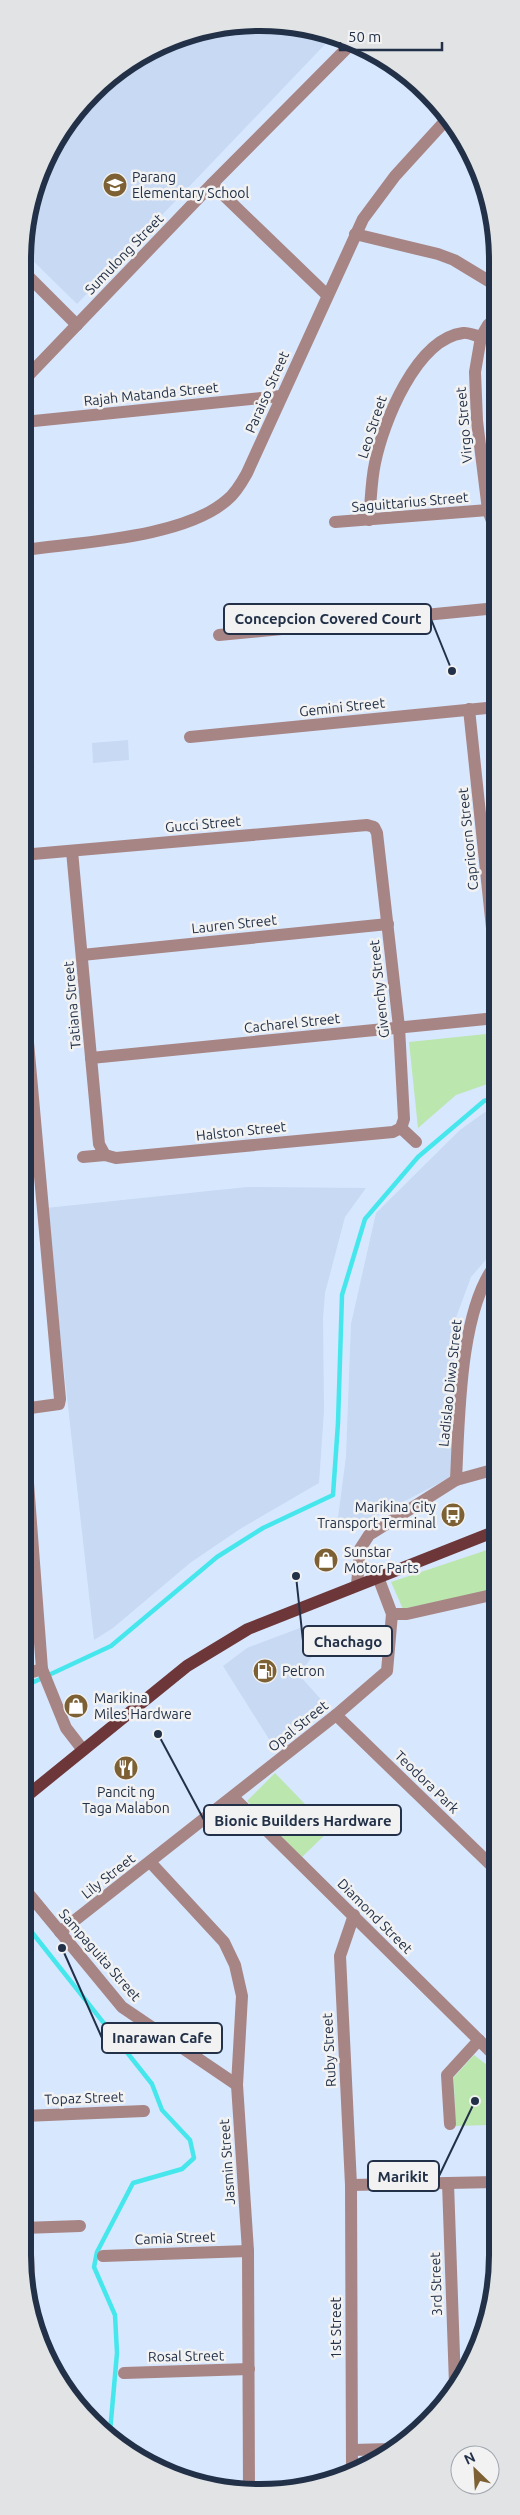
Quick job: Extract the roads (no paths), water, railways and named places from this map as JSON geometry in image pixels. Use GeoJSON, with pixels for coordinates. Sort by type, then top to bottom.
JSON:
{"type":"FeatureCollection","features":[{"type":"Feature","properties":{"kind":"main road"},"geometry":{"type":"LineString","coordinates":[[31,1793],[187,1666],[229,1640],[276,1616],[489,1534]]}},
{"type":"Feature","properties":{"kind":"street","name":"Sumulong Street"},"geometry":{"type":"LineString","coordinates":[[31,373],[212,184],[347,48]]}},
{"type":"Feature","properties":{"kind":"street","name":"Paraiso Street"},"geometry":{"type":"LineString","coordinates":[[31,549],[157,530],[188,522],[214,510],[232,495],[247,473],[355,234],[366,214],[395,176],[443,124]]}},
{"type":"Feature","properties":{"kind":"street"},"geometry":{"type":"LineString","coordinates":[[212,184],[327,295]]}},
{"type":"Feature","properties":{"kind":"street"},"geometry":{"type":"LineString","coordinates":[[355,234],[438,254],[489,282]]}},
{"type":"Feature","properties":{"kind":"street"},"geometry":{"type":"LineString","coordinates":[[31,279],[77,325]]}},
{"type":"Feature","properties":{"kind":"street","name":"Virgo Street"},"geometry":{"type":"LineString","coordinates":[[488,510],[477,421],[475,372],[481,337],[489,324]]}},
{"type":"Feature","properties":{"kind":"street","name":"Leo Street"},"geometry":{"type":"LineString","coordinates":[[369,520],[375,462],[398,394],[430,350],[447,338],[464,332],[481,337]]}},
{"type":"Feature","properties":{"kind":"street","name":"Rajah Matanda Street"},"geometry":{"type":"LineString","coordinates":[[31,421],[281,396]]}},
{"type":"Feature","properties":{"kind":"street","name":"Saguittarius Street"},"geometry":{"type":"LineString","coordinates":[[335,522],[488,510]]}},
{"type":"Feature","properties":{"kind":"street"},"geometry":{"type":"LineString","coordinates":[[219,635],[489,609]]}},
{"type":"Feature","properties":{"kind":"street","name":"Gemini Street"},"geometry":{"type":"LineString","coordinates":[[190,737],[489,708]]}},
{"type":"Feature","properties":{"kind":"street","name":"Capricorn Street"},"geometry":{"type":"LineString","coordinates":[[469,710],[489,877]]}},
{"type":"Feature","properties":{"kind":"street","name":"Gucci Street"},"geometry":{"type":"LineString","coordinates":[[33,854],[367,825],[374,827]]}},
{"type":"Feature","properties":{"kind":"street","name":"Givenchy Street"},"geometry":{"type":"LineString","coordinates":[[374,827],[377,833],[399,1028],[404,1119],[401,1128]]}},
{"type":"Feature","properties":{"kind":"street","name":"Tatiana Street"},"geometry":{"type":"LineString","coordinates":[[72,851],[99,1144],[105,1155]]}},
{"type":"Feature","properties":{"kind":"street","name":"Lauren Street"},"geometry":{"type":"LineString","coordinates":[[82,954],[388,924]]}},
{"type":"Feature","properties":{"kind":"street","name":"Cacharel Street"},"geometry":{"type":"LineString","coordinates":[[91,1058],[489,1019]]}},
{"type":"Feature","properties":{"kind":"street"},"geometry":{"type":"LineString","coordinates":[[401,1128],[416,1142]]}},
{"type":"Feature","properties":{"kind":"street","name":"Halston Street"},"geometry":{"type":"LineString","coordinates":[[83,1157],[105,1155],[116,1158],[393,1132],[401,1128]]}},
{"type":"Feature","properties":{"kind":"street"},"geometry":{"type":"LineString","coordinates":[[31,1133],[59,1404],[31,1408]]}},
{"type":"Feature","properties":{"kind":"street","name":"Ladislao Diwa Street"},"geometry":{"type":"LineString","coordinates":[[456,1480],[463,1379],[472,1318],[481,1289],[489,1276]]}},
{"type":"Feature","properties":{"kind":"street"},"geometry":{"type":"LineString","coordinates":[[357,1584],[360,1549],[369,1535],[456,1480],[489,1471]]}},
{"type":"Feature","properties":{"kind":"street","name":"Opal Street"},"geometry":{"type":"LineString","coordinates":[[151,1863],[336,1715],[387,1671],[392,1614],[378,1577]]}},
{"type":"Feature","properties":{"kind":"street"},"geometry":{"type":"LineString","coordinates":[[31,1591],[44,1676],[66,1728],[84,1750]]}},
{"type":"Feature","properties":{"kind":"street"},"geometry":{"type":"LineString","coordinates":[[392,1614],[406,1614],[489,1596]]}},
{"type":"Feature","properties":{"kind":"street"},"geometry":{"type":"LineString","coordinates":[[31,1675],[44,1676]]}},
{"type":"Feature","properties":{"kind":"street","name":"Teodora Park"},"geometry":{"type":"LineString","coordinates":[[336,1715],[489,1863]]}},
{"type":"Feature","properties":{"kind":"street","name":"Diamond Street"},"geometry":{"type":"LineString","coordinates":[[233,1797],[489,2050]]}},
{"type":"Feature","properties":{"kind":"street","name":"Lily Street"},"geometry":{"type":"LineString","coordinates":[[60,1932],[151,1863]]}},
{"type":"Feature","properties":{"kind":"street","name":"Jasmin Street"},"geometry":{"type":"LineString","coordinates":[[151,1863],[224,1942],[235,1965],[242,1996],[236,2085],[248,2251],[249,2483]]}},
{"type":"Feature","properties":{"kind":"street","name":"Sampaguita Street"},"geometry":{"type":"LineString","coordinates":[[31,1897],[122,2008],[236,2085]]}},
{"type":"Feature","properties":{"kind":"street","name":"Ruby Street"},"geometry":{"type":"LineString","coordinates":[[351,2185],[340,1956],[354,1915]]}},
{"type":"Feature","properties":{"kind":"street"},"geometry":{"type":"LineString","coordinates":[[450,2124],[447,2075],[479,2040]]}},
{"type":"Feature","properties":{"kind":"street","name":"Topaz Street"},"geometry":{"type":"LineString","coordinates":[[31,2116],[144,2111]]}},
{"type":"Feature","properties":{"kind":"street"},"geometry":{"type":"LineString","coordinates":[[351,2185],[489,2182]]}},
{"type":"Feature","properties":{"kind":"street","name":"3rd Street"},"geometry":{"type":"LineString","coordinates":[[448,2183],[455,2374]]}},
{"type":"Feature","properties":{"kind":"street","name":"1st Street"},"geometry":{"type":"LineString","coordinates":[[351,2185],[352,2464]]}},
{"type":"Feature","properties":{"kind":"street"},"geometry":{"type":"LineString","coordinates":[[31,2228],[80,2226]]}},
{"type":"Feature","properties":{"kind":"street","name":"Camia Street"},"geometry":{"type":"LineString","coordinates":[[103,2256],[248,2251]]}},
{"type":"Feature","properties":{"kind":"street","name":"Rosal Street"},"geometry":{"type":"LineString","coordinates":[[124,2372],[248,2370]]}},
{"type":"Feature","properties":{"kind":"street"},"geometry":{"type":"LineString","coordinates":[[352,2450],[380,2449]]}},
{"type":"Feature","properties":{"kind":"waterway"},"geometry":{"type":"LineString","coordinates":[[31,1683],[111,1646],[217,1557],[263,1528],[333,1495],[338,1423],[342,1295],[365,1219],[418,1157],[484,1101],[489,1099]]}},
{"type":"Feature","properties":{"kind":"waterway"},"geometry":{"type":"LineString","coordinates":[[31,1931],[152,2084],[162,2110],[190,2140],[194,2158],[182,2169],[133,2183],[97,2252],[94,2267],[115,2315],[117,2353],[110,2428]]}},
{"type":"Feature","properties":{"kind":"place","name":"Parang Elementary School"},"geometry":{"type":"Point","coordinates":[115,185]}},
{"type":"Feature","properties":{"kind":"place","name":"Concepcion Covered Court"},"geometry":{"type":"Point","coordinates":[452,671]}},
{"type":"Feature","properties":{"kind":"place","name":"Marikina City Transport Terminal"},"geometry":{"type":"Point","coordinates":[453,1515]}},
{"type":"Feature","properties":{"kind":"place","name":"Sunstar Motor Parts"},"geometry":{"type":"Point","coordinates":[326,1560]}},
{"type":"Feature","properties":{"kind":"place","name":"Chachago"},"geometry":{"type":"Point","coordinates":[296,1576]}},
{"type":"Feature","properties":{"kind":"place","name":"Petron"},"geometry":{"type":"Point","coordinates":[265,1671]}},
{"type":"Feature","properties":{"kind":"place","name":"Marikina Miles Hardware"},"geometry":{"type":"Point","coordinates":[76,1706]}},
{"type":"Feature","properties":{"kind":"place","name":"Bionic Builders Hardware"},"geometry":{"type":"Point","coordinates":[158,1734]}},
{"type":"Feature","properties":{"kind":"place","name":"Pancit ng Taga Malabon"},"geometry":{"type":"Point","coordinates":[126,1768]}},
{"type":"Feature","properties":{"kind":"place","name":"Inarawan Cafe"},"geometry":{"type":"Point","coordinates":[62,1948]}},
{"type":"Feature","properties":{"kind":"place","name":"Marikit"},"geometry":{"type":"Point","coordinates":[475,2101]}}]}
